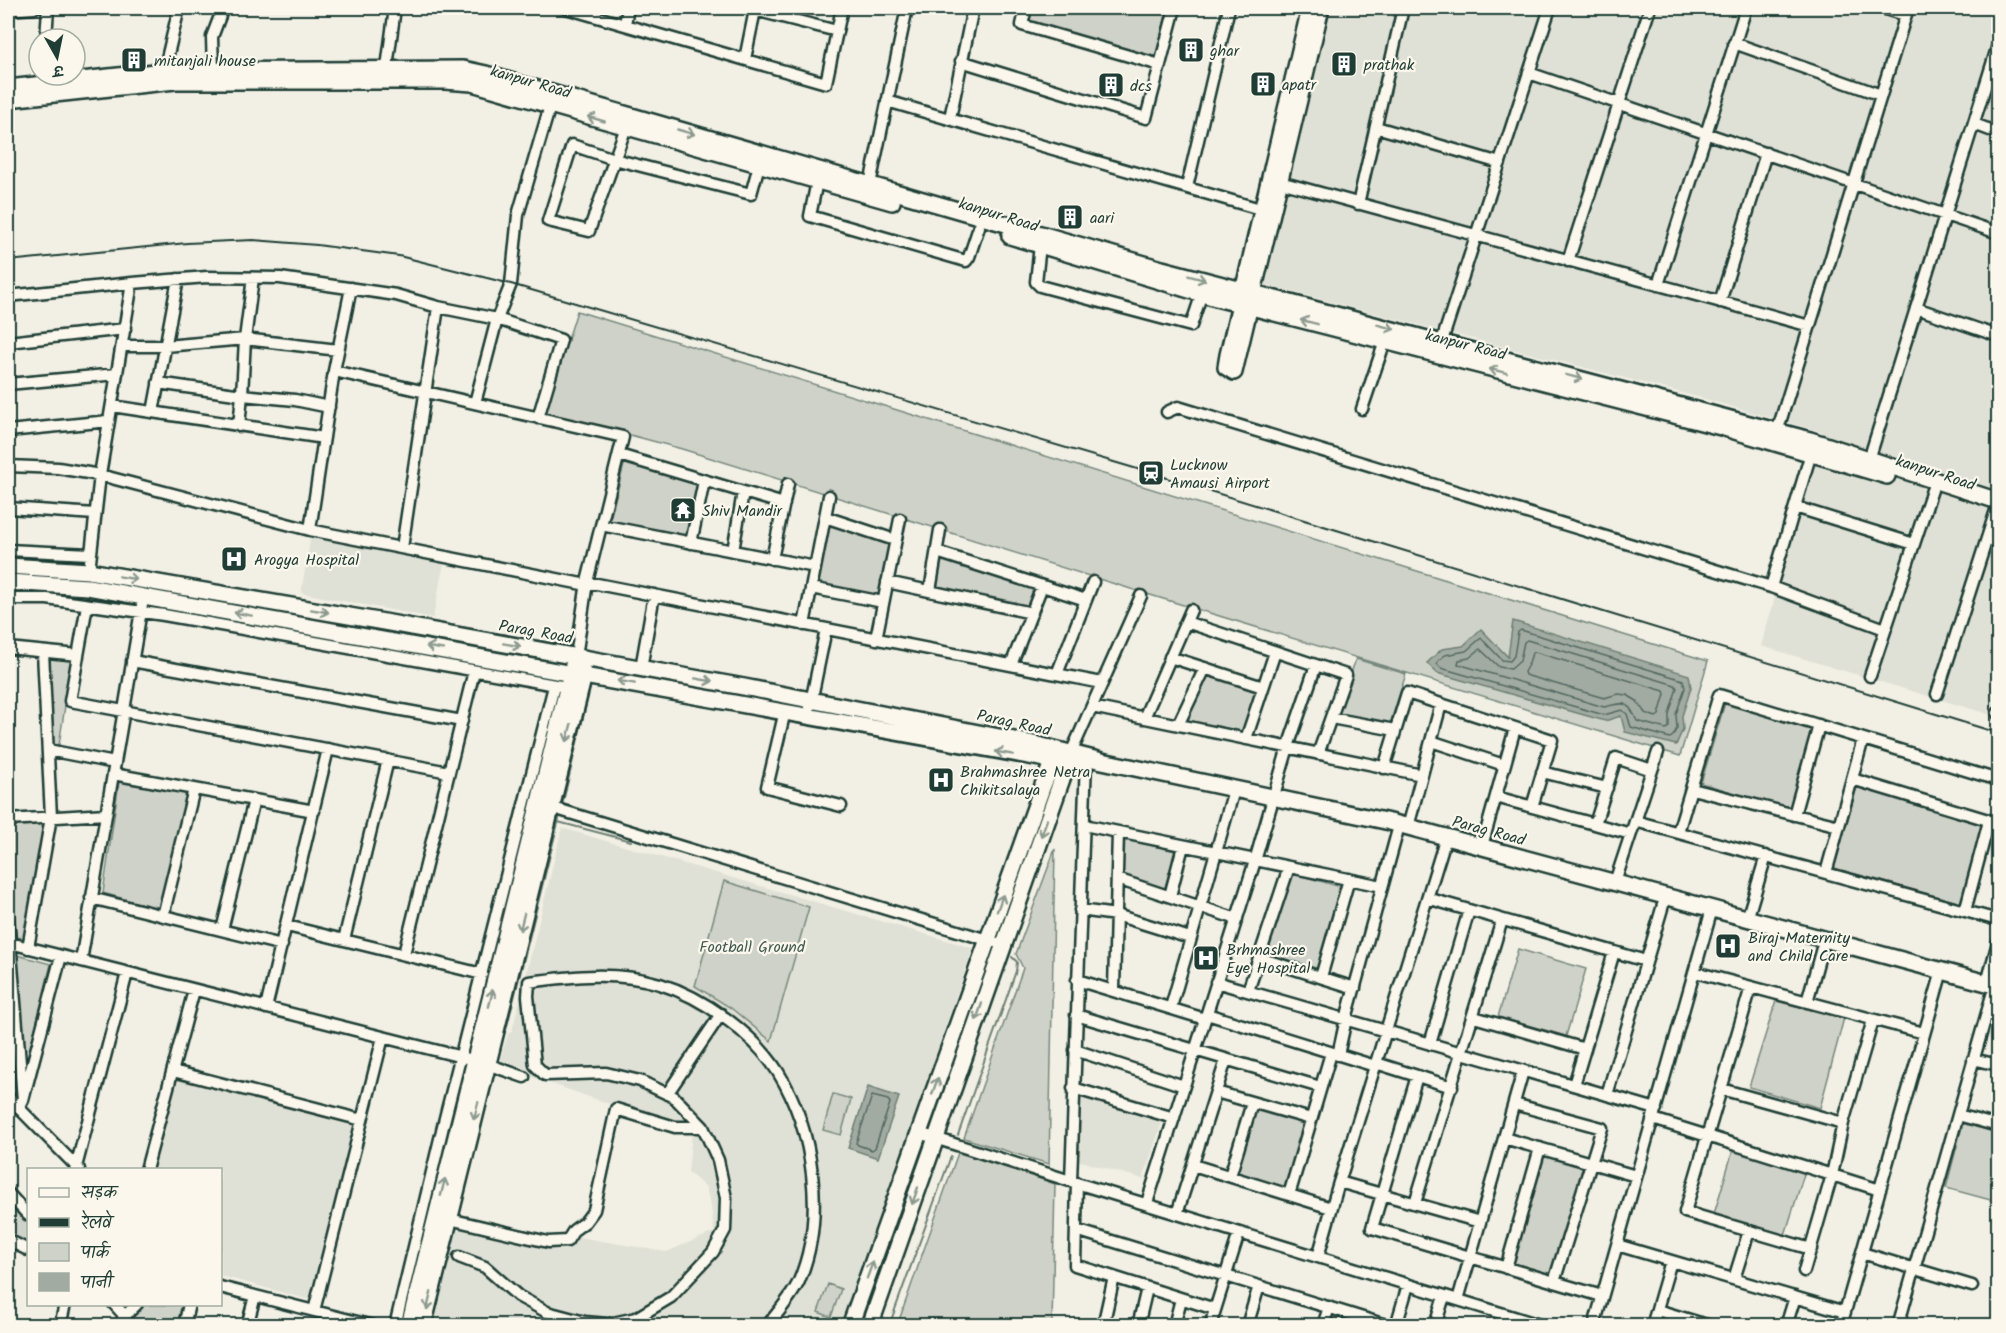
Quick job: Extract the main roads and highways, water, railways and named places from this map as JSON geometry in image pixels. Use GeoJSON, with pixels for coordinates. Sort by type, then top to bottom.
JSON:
{"type":"FeatureCollection","features":[{"type":"Feature","properties":{"kind":"water"},"geometry":{"type":"Polygon","coordinates":[[[1513,621],[1689,675],[1691,688],[1682,716],[1683,729],[1676,745],[1625,732],[1621,716],[1605,721],[1437,673],[1427,663],[1442,649],[1463,646],[1481,629],[1508,657],[1513,621]]]}},
{"type":"Feature","properties":{"kind":"water"},"geometry":{"type":"Polygon","coordinates":[[[868,1087],[899,1097],[878,1158],[848,1148],[868,1087]]]}},
{"type":"Feature","properties":{"kind":"waterway"},"geometry":{"type":"LineString","coordinates":[[8,557],[51,558]]}},
{"type":"Feature","properties":{"kind":"waterway"},"geometry":{"type":"LineString","coordinates":[[65,559],[85,562]]}},
{"type":"Feature","properties":{"kind":"waterway"},"geometry":{"type":"LineString","coordinates":[[94,563],[570,646]]}},
{"type":"Feature","properties":{"kind":"waterway"},"geometry":{"type":"LineString","coordinates":[[562,806],[591,684]]}},
{"type":"Feature","properties":{"kind":"waterway"},"geometry":{"type":"LineString","coordinates":[[506,1030],[560,815]]}},
{"type":"Feature","properties":{"kind":"waterway"},"geometry":{"type":"LineString","coordinates":[[558,822],[631,841]]}},
{"type":"Feature","properties":{"kind":"waterway"},"geometry":{"type":"LineString","coordinates":[[958,1135],[1016,971],[1017,962],[1012,957]]}},
{"type":"Feature","properties":{"kind":"waterway"},"geometry":{"type":"LineString","coordinates":[[889,1326],[951,1156]]}},
{"type":"Feature","properties":{"kind":"railway"},"geometry":{"type":"LineString","coordinates":[[8,261],[187,243],[253,240],[317,245],[399,256],[511,284],[1151,473],[1998,733]]}},
{"type":"Feature","properties":{"kind":"place","name":"ghar"},"geometry":{"type":"Point","coordinates":[1191,50]}},
{"type":"Feature","properties":{"kind":"place","name":"mitanjali house"},"geometry":{"type":"Point","coordinates":[134,60]}},
{"type":"Feature","properties":{"kind":"place","name":"prathak"},"geometry":{"type":"Point","coordinates":[1344,64]}},
{"type":"Feature","properties":{"kind":"place","name":"apatr"},"geometry":{"type":"Point","coordinates":[1263,84]}},
{"type":"Feature","properties":{"kind":"place","name":"dcs"},"geometry":{"type":"Point","coordinates":[1111,85]}},
{"type":"Feature","properties":{"kind":"place","name":"aari"},"geometry":{"type":"Point","coordinates":[1070,217]}},
{"type":"Feature","properties":{"kind":"place","name":"Lucknow Amausi Airport"},"geometry":{"type":"Point","coordinates":[1151,473]}},
{"type":"Feature","properties":{"kind":"place","name":"Shiv Mandir"},"geometry":{"type":"Point","coordinates":[683,510]}},
{"type":"Feature","properties":{"kind":"place","name":"Arogya Hospital"},"geometry":{"type":"Point","coordinates":[234,559]}},
{"type":"Feature","properties":{"kind":"place","name":"Brahmashree Netra Chikitsalaya"},"geometry":{"type":"Point","coordinates":[941,780]}},
{"type":"Feature","properties":{"kind":"place","name":"Biraj Maternity and Child Care"},"geometry":{"type":"Point","coordinates":[1728,946]}},
{"type":"Feature","properties":{"kind":"place","name":"Brhmashree Eye Hospital"},"geometry":{"type":"Point","coordinates":[1206,958]}},
{"type":"Feature","properties":{"kind":"park label","name":"Football Ground"},"geometry":{"type":"Point","coordinates":[752,946]}}]}
